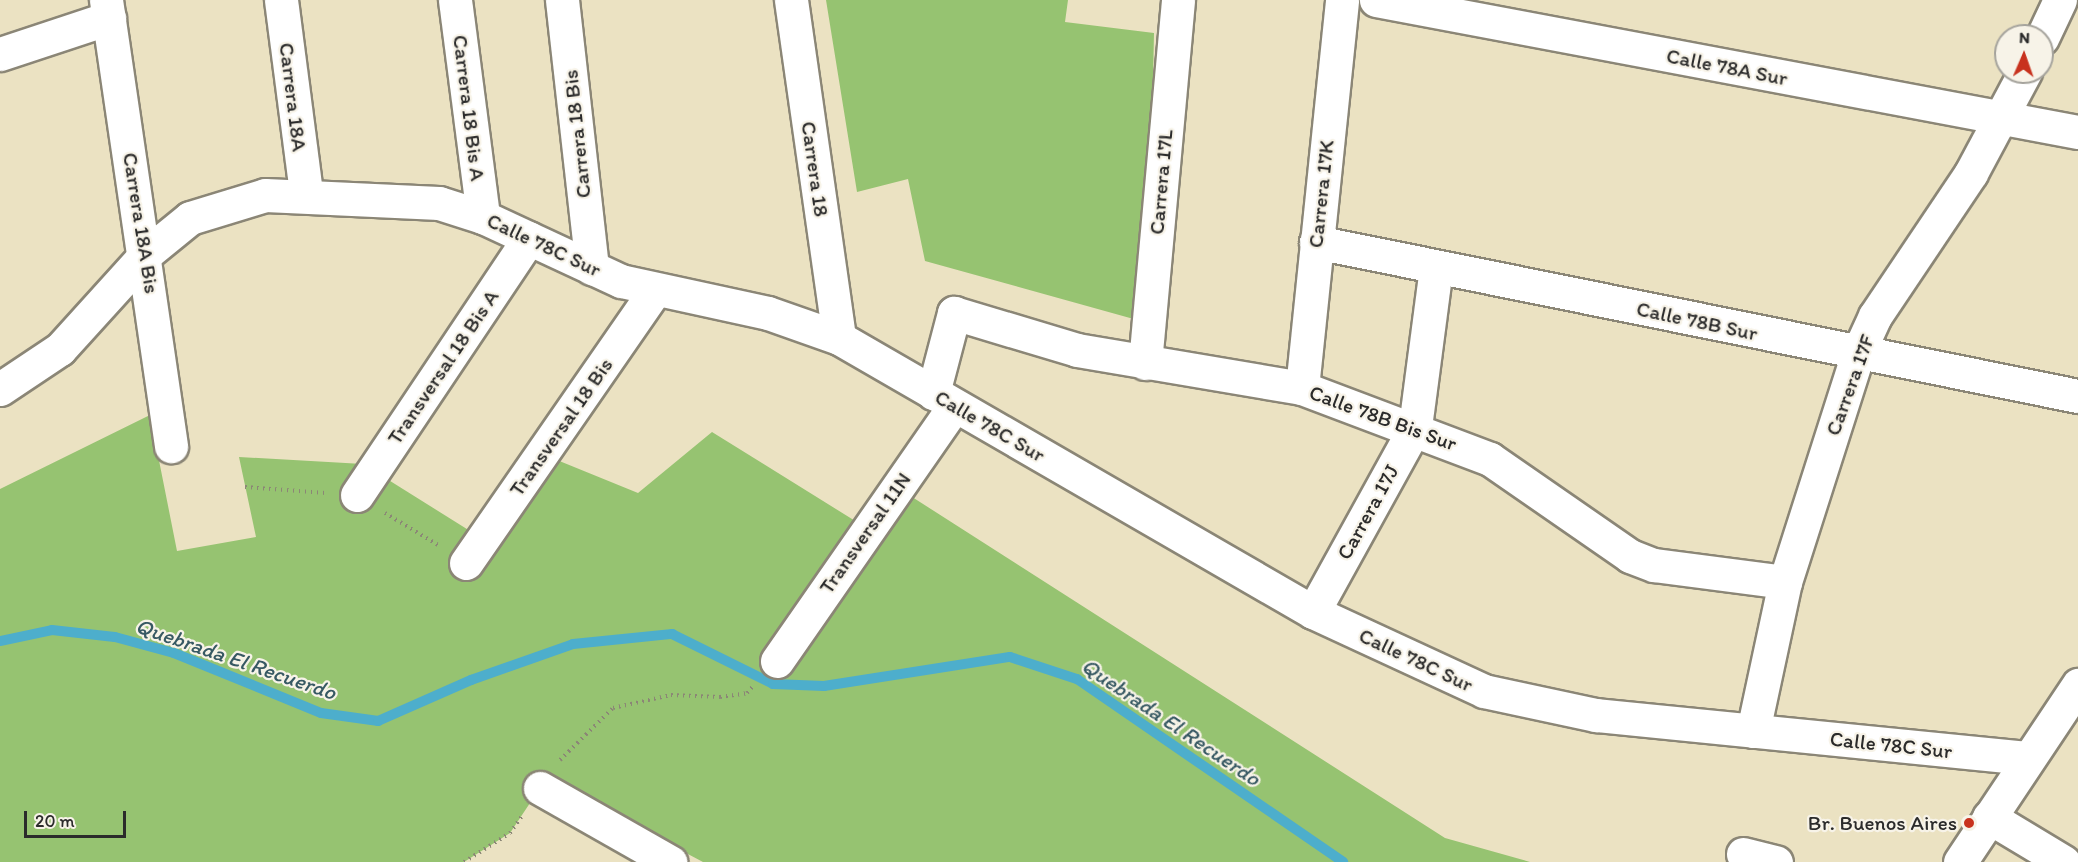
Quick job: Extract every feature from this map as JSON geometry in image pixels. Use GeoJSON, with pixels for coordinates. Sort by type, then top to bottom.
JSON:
{"type":"FeatureCollection","features":[{"type":"Feature","properties":{"kind":"street","name":"Carrera 18A"},"geometry":{"type":"LineString","coordinates":[[281,0],[306,193]]}},
{"type":"Feature","properties":{"kind":"street","name":"Carrera 18 Bis A"},"geometry":{"type":"LineString","coordinates":[[455,0],[483,216]]}},
{"type":"Feature","properties":{"kind":"street","name":"Carrera 18 Bis"},"geometry":{"type":"LineString","coordinates":[[562,0],[592,268]]}},
{"type":"Feature","properties":{"kind":"street","name":"Carrera 18"},"geometry":{"type":"LineString","coordinates":[[791,0],[839,338]]}},
{"type":"Feature","properties":{"kind":"street","name":"Carrera 17L"},"geometry":{"type":"LineString","coordinates":[[1145,363],[1178,0]]}},
{"type":"Feature","properties":{"kind":"street","name":"Carrera 17K"},"geometry":{"type":"LineString","coordinates":[[1302,388],[1342,0]]}},
{"type":"Feature","properties":{"kind":"street","name":"Calle 78A Sur"},"geometry":{"type":"LineString","coordinates":[[1376,0],[2078,132]]}},
{"type":"Feature","properties":{"kind":"street"},"geometry":{"type":"LineString","coordinates":[[2049,24],[2060,0]]}},
{"type":"Feature","properties":{"kind":"street"},"geometry":{"type":"LineString","coordinates":[[0,54],[107,9]]}},
{"type":"Feature","properties":{"kind":"street","name":"Carrera 18A Bis"},"geometry":{"type":"LineString","coordinates":[[107,9],[147,253],[171,446]]}},
{"type":"Feature","properties":{"kind":"street","name":"Carrera 17F"},"geometry":{"type":"LineString","coordinates":[[1753,731],[1785,582],[1858,353],[1875,316],[2002,119],[2019,84]]}},
{"type":"Feature","properties":{"kind":"street","name":"Calle 78C Sur"},"geometry":{"type":"LineString","coordinates":[[0,389],[60,349],[147,253],[175,228],[212,208],[265,195],[306,193],[421,201],[483,216],[592,268],[655,290],[768,313],[839,338],[1313,612],[1450,679],[1515,700],[1596,716],[2028,758]]}},
{"type":"Feature","properties":{"kind":"street","name":"Transversal 18 Bis A"},"geometry":{"type":"LineString","coordinates":[[357,495],[529,238]]}},
{"type":"Feature","properties":{"kind":"street","name":"Calle 78B Sur"},"geometry":{"type":"LineString","coordinates":[[1316,242],[2078,396]]}},
{"type":"Feature","properties":{"kind":"street","name":"Carrera 17J"},"geometry":{"type":"LineString","coordinates":[[1313,612],[1415,428],[1436,267]]}},
{"type":"Feature","properties":{"kind":"street","name":"Transversal 18 Bis"},"geometry":{"type":"LineString","coordinates":[[466,563],[655,290]]}},
{"type":"Feature","properties":{"kind":"street","name":"Calle 78B Bis Sur"},"geometry":{"type":"LineString","coordinates":[[944,399],[954,313],[1145,363],[1302,388],[1415,428],[1490,459],[1630,556],[1654,565],[1785,582]]}},
{"type":"Feature","properties":{"kind":"street","name":"Transversal 11N"},"geometry":{"type":"LineString","coordinates":[[777,661],[944,399]]}},
{"type":"Feature","properties":{"kind":"street"},"geometry":{"type":"LineString","coordinates":[[1960,862],[2028,758],[2074,697]]}},
{"type":"Feature","properties":{"kind":"street"},"geometry":{"type":"LineString","coordinates":[[540,788],[670,862]]}},
{"type":"Feature","properties":{"kind":"street"},"geometry":{"type":"LineString","coordinates":[[1989,817],[2064,862]]}},
{"type":"Feature","properties":{"kind":"street"},"geometry":{"type":"LineString","coordinates":[[1743,854],[1776,862]]}},
{"type":"Feature","properties":{"kind":"path"},"geometry":{"type":"LineString","coordinates":[[464,862],[510,833],[566,751],[613,708],[672,695],[747,693]]}},
{"type":"Feature","properties":{"kind":"green space"},"geometry":{"type":"Polygon","coordinates":[[[826,0],[1068,0],[1065,22],[1154,33],[1148,323],[925,261],[908,179],[857,192],[826,0]]]}},
{"type":"Feature","properties":{"kind":"green space"},"geometry":{"type":"Polygon","coordinates":[[[150,415],[177,551],[256,537],[239,457],[363,464],[494,546],[552,458],[638,493],[712,432],[881,537],[909,495],[1445,838],[1530,862],[703,862],[546,779],[510,833],[464,862],[0,862],[0,489],[150,415]]]}},
{"type":"Feature","properties":{"kind":"waterway","name":"Quebrada El Recuerdo"},"geometry":{"type":"LineString","coordinates":[[0,641],[52,630],[115,637],[174,653],[321,713],[378,721],[471,680],[573,644],[672,634],[773,684],[824,686],[1010,657],[1077,679],[1343,862]]}},
{"type":"Feature","properties":{"kind":"place","name":"Br. Buenos Aires"},"geometry":{"type":"Point","coordinates":[1969,823]}}]}
